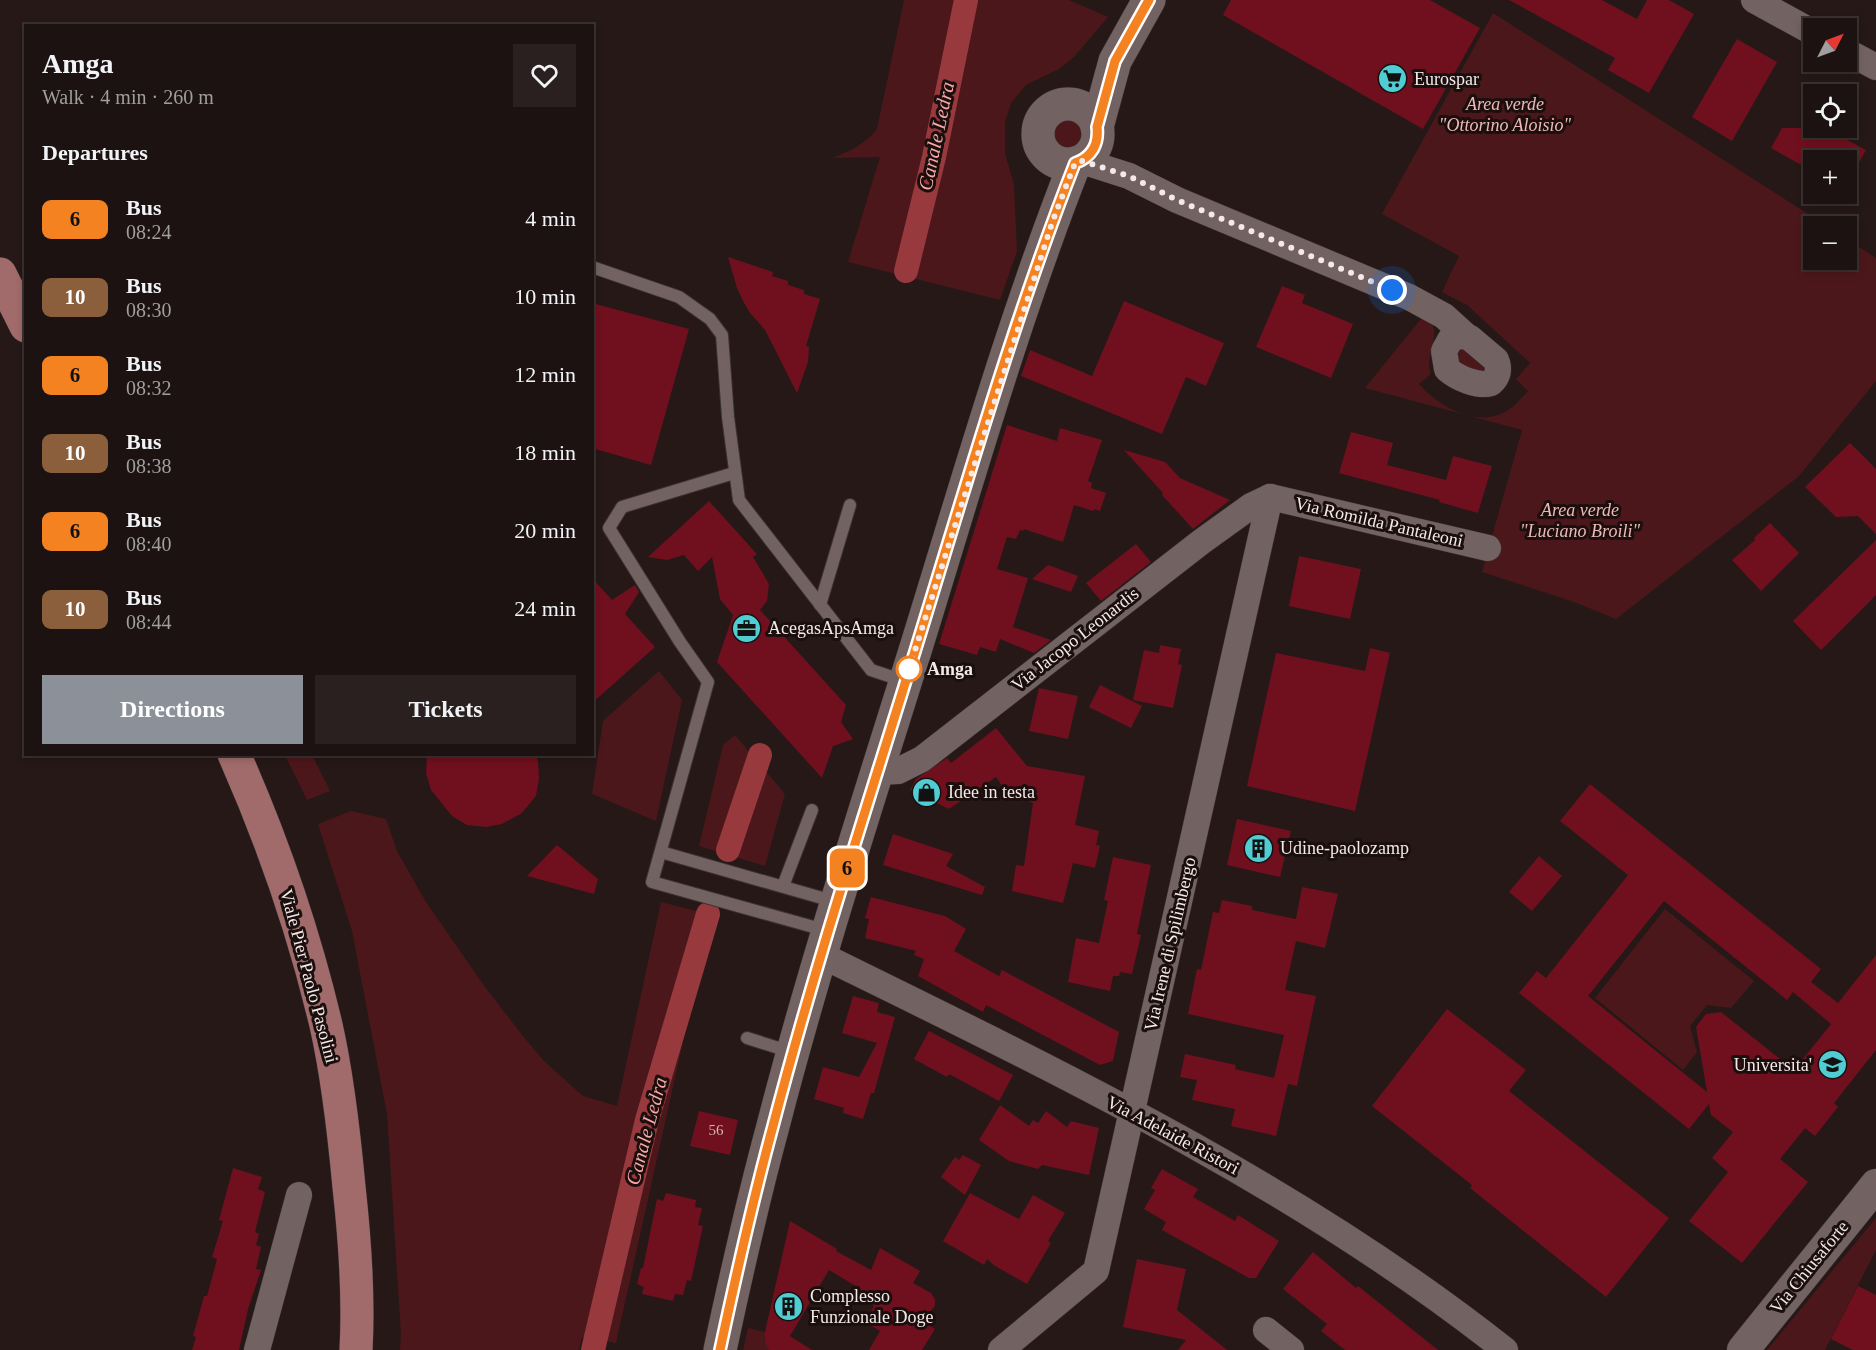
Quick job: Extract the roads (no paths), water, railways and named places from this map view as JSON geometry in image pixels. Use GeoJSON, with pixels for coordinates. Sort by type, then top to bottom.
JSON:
{"type":"FeatureCollection","features":[{"type":"Feature","properties":{"kind":"main road"},"geometry":{"type":"LineString","coordinates":[[720,1350],[747,1228],[794,1052],[829,929],[906,681],[1052,223],[1087,149],[1115,61],[1149,0]]}},
{"type":"Feature","properties":{"kind":"main road"},"geometry":{"type":"LineString","coordinates":[[1064,104],[1115,61]]}},
{"type":"Feature","properties":{"kind":"main road"},"geometry":{"type":"LineString","coordinates":[[1052,223],[1038,134],[1042,117],[1056,106],[1064,104],[1073,104],[1088,112],[1087,149]]}},
{"type":"Feature","properties":{"kind":"main road"},"geometry":{"type":"LineString","coordinates":[[1042,150],[1060,163],[1087,149]]}},
{"type":"Feature","properties":{"kind":"main road"},"geometry":{"type":"LineString","coordinates":[[0,274],[24,322]]}},
{"type":"Feature","properties":{"kind":"main road","name":"Viale Pier Paolo Pasolini"},"geometry":{"type":"LineString","coordinates":[[235,756],[265,826],[285,882],[306,949],[326,1027],[343,1121],[353,1225],[356,1350]]}},
{"type":"Feature","properties":{"kind":"street"},"geometry":{"type":"LineString","coordinates":[[1754,0],[1803,27]]}},
{"type":"Feature","properties":{"kind":"street"},"geometry":{"type":"LineString","coordinates":[[1857,57],[1876,68]]}},
{"type":"Feature","properties":{"kind":"street"},"geometry":{"type":"LineString","coordinates":[[1087,149],[1129,176],[1177,200],[1409,297],[1444,316],[1456,340]]}},
{"type":"Feature","properties":{"kind":"street","name":"Via Romilda Pantaleoni"},"geometry":{"type":"LineString","coordinates":[[1270,497],[1488,548]]}},
{"type":"Feature","properties":{"kind":"street","name":"Via Jacopo Leonardis"},"geometry":{"type":"LineString","coordinates":[[878,772],[898,771],[921,759],[1201,542],[1251,506],[1270,497]]}},
{"type":"Feature","properties":{"kind":"street","name":"Via Irene di Spilimbergo"},"geometry":{"type":"LineString","coordinates":[[1001,1350],[1096,1271],[1270,497]]}},
{"type":"Feature","properties":{"kind":"street","name":"Via Adelaide Ristori"},"geometry":{"type":"LineString","coordinates":[[829,929],[1039,1062],[1249,1176],[1355,1242],[1505,1350]]}},
{"type":"Feature","properties":{"kind":"street","name":"Via Chiusaforte"},"geometry":{"type":"LineString","coordinates":[[1743,1350],[1876,1185]]}},
{"type":"Feature","properties":{"kind":"street"},"geometry":{"type":"LineString","coordinates":[[257,1350],[299,1195]]}},
{"type":"Feature","properties":{"kind":"street"},"geometry":{"type":"LineString","coordinates":[[1266,1330],[1291,1350]]}},
{"type":"Feature","properties":{"kind":"lane"},"geometry":{"type":"LineString","coordinates":[[594,268],[679,297],[710,319],[722,335],[725,389],[739,500],[871,670],[906,681]]}},
{"type":"Feature","properties":{"kind":"lane"},"geometry":{"type":"LineString","coordinates":[[734,473],[622,507],[609,528],[680,642],[708,682],[652,882],[829,929]]}},
{"type":"Feature","properties":{"kind":"lane"},"geometry":{"type":"LineString","coordinates":[[820,605],[850,505]]}},
{"type":"Feature","properties":{"kind":"lane"},"geometry":{"type":"LineString","coordinates":[[783,886],[812,810]]}},
{"type":"Feature","properties":{"kind":"lane"},"geometry":{"type":"LineString","coordinates":[[661,852],[783,886],[829,929]]}},
{"type":"Feature","properties":{"kind":"lane"},"geometry":{"type":"LineString","coordinates":[[747,1038],[794,1052]]}},
{"type":"Feature","properties":{"kind":"waterway","name":"Canale Ledra"},"geometry":{"type":"LineString","coordinates":[[906,271],[934,157],[966,0]]}},
{"type":"Feature","properties":{"kind":"waterway","name":"Canale Ledra"},"geometry":{"type":"LineString","coordinates":[[728,850],[760,755]]}},
{"type":"Feature","properties":{"kind":"waterway","name":"Canale Ledra"},"geometry":{"type":"LineString","coordinates":[[593,1350],[647,1120],[708,914]]}},
{"type":"Feature","properties":{"kind":"place","name":"Eurospar"},"geometry":{"type":"Point","coordinates":[1393,79]}},
{"type":"Feature","properties":{"kind":"place","name":"AcegasApsAmga"},"geometry":{"type":"Point","coordinates":[747,628]}},
{"type":"Feature","properties":{"kind":"place","name":"Amga"},"geometry":{"type":"Point","coordinates":[909,669]}},
{"type":"Feature","properties":{"kind":"place","name":"Idee in testa"},"geometry":{"type":"Point","coordinates":[927,792]}},
{"type":"Feature","properties":{"kind":"place","name":"Udine-paolozamp"},"geometry":{"type":"Point","coordinates":[1259,848]}},
{"type":"Feature","properties":{"kind":"place","name":"Universita'"},"geometry":{"type":"Point","coordinates":[1833,1065]}},
{"type":"Feature","properties":{"kind":"place","name":"Complesso Funzionale Doge"},"geometry":{"type":"Point","coordinates":[789,1306]}},
{"type":"Feature","properties":{"kind":"park label","name":"Area verde \"Ottorino Aloisio\""},"geometry":{"type":"Point","coordinates":[1505,114]}},
{"type":"Feature","properties":{"kind":"park label","name":"Area verde \"Luciano Broili\""},"geometry":{"type":"Point","coordinates":[1580,520]}}]}
